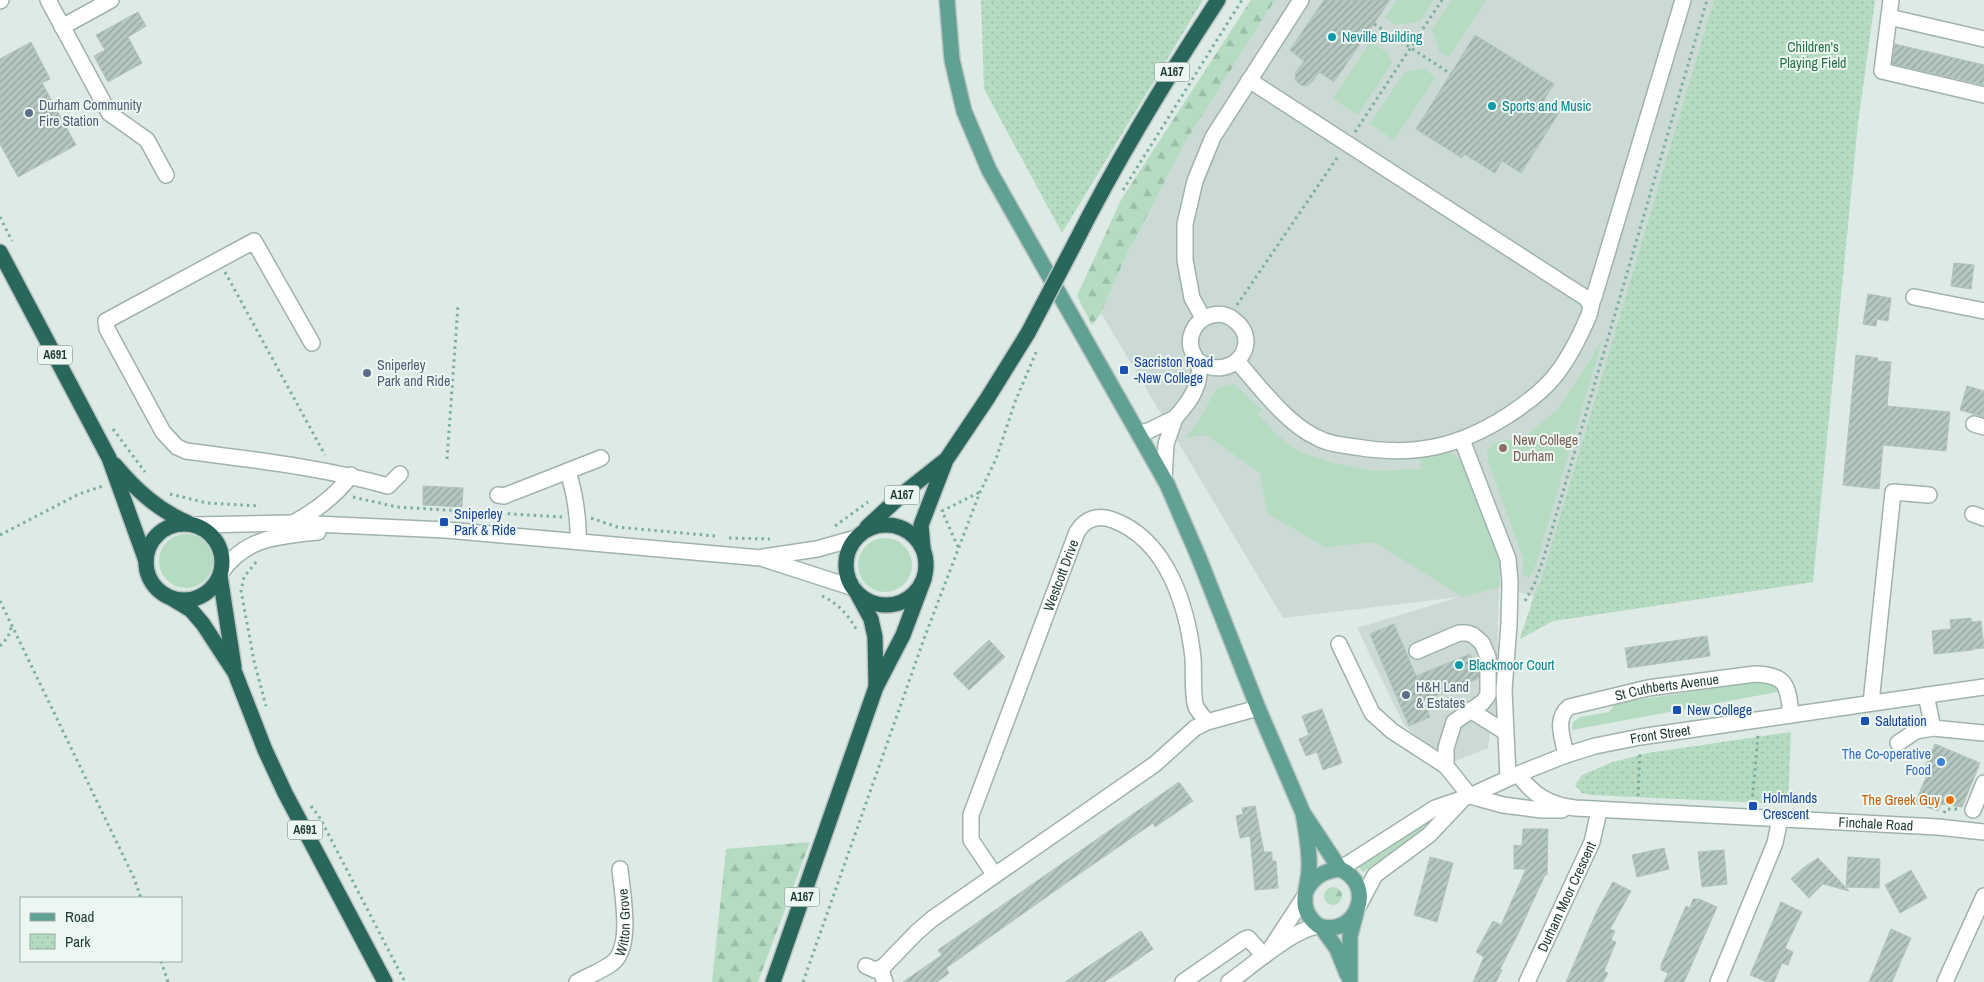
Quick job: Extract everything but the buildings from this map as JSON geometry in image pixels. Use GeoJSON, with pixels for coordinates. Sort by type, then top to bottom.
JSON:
{"type":"FeatureCollection","features":[{"type":"Feature","properties":{"kind":"highway","name":"A167"},"geometry":{"type":"LineString","coordinates":[[923,552],[921,525],[946,460],[1028,333],[1093,207],[1147,111],[1218,0]]}},
{"type":"Feature","properties":{"kind":"highway","name":"A691"},"geometry":{"type":"LineString","coordinates":[[0,252],[109,458],[146,560]]}},
{"type":"Feature","properties":{"kind":"highway","name":"A691"},"geometry":{"type":"LineString","coordinates":[[109,458],[141,493],[158,507],[192,524]]}},
{"type":"Feature","properties":{"kind":"highway","name":"A167"},"geometry":{"type":"LineString","coordinates":[[858,536],[906,492],[946,460]]}},
{"type":"Feature","properties":{"kind":"highway"},"geometry":{"type":"LineString","coordinates":[[175,524],[192,524],[211,534],[220,547],[223,559],[221,574],[210,591],[198,598],[186,600],[173,598],[155,587],[148,574],[146,560],[149,546],[153,539],[164,529],[175,524]]}},
{"type":"Feature","properties":{"kind":"highway"},"geometry":{"type":"LineString","coordinates":[[891,525],[902,528],[910,533],[919,543],[926,566],[924,580],[916,593],[903,601],[886,605],[873,603],[856,591],[846,575],[845,562],[849,547],[858,536],[876,526],[891,525]]}},
{"type":"Feature","properties":{"kind":"highway","name":"A691"},"geometry":{"type":"LineString","coordinates":[[221,574],[235,674]]}},
{"type":"Feature","properties":{"kind":"highway","name":"A167"},"geometry":{"type":"LineString","coordinates":[[773,982],[876,687],[902,634],[924,580]]}},
{"type":"Feature","properties":{"kind":"highway","name":"A167"},"geometry":{"type":"LineString","coordinates":[[856,591],[870,618],[875,637],[876,687]]}},
{"type":"Feature","properties":{"kind":"highway","name":"A691"},"geometry":{"type":"LineString","coordinates":[[173,598],[190,610],[204,624],[235,674],[265,750],[285,793],[385,982]]}},
{"type":"Feature","properties":{"kind":"main road"},"geometry":{"type":"LineString","coordinates":[[947,0],[952,60],[964,111],[989,170],[1164,479],[1199,558],[1258,708],[1303,813],[1340,869],[1348,874],[1357,887],[1358,909],[1350,936],[1350,982]]}},
{"type":"Feature","properties":{"kind":"main road"},"geometry":{"type":"LineString","coordinates":[[1303,813],[1309,854],[1306,893],[1308,913],[1337,949],[1350,982]]}},
{"type":"Feature","properties":{"kind":"main road"},"geometry":{"type":"LineString","coordinates":[[1306,893],[1316,877],[1325,872],[1340,869]]}},
{"type":"Feature","properties":{"kind":"main road"},"geometry":{"type":"LineString","coordinates":[[1321,927],[1334,928],[1344,924],[1358,909]]}},
{"type":"Feature","properties":{"kind":"street"},"geometry":{"type":"LineString","coordinates":[[48,0],[109,113],[147,140],[166,175]]}},
{"type":"Feature","properties":{"kind":"street"},"geometry":{"type":"LineString","coordinates":[[62,27],[111,0]]}},
{"type":"Feature","properties":{"kind":"street"},"geometry":{"type":"LineString","coordinates":[[1203,318],[1192,298],[1185,260],[1185,224],[1188,204],[1213,137],[1301,0]]}},
{"type":"Feature","properties":{"kind":"street"},"geometry":{"type":"LineString","coordinates":[[1237,361],[1300,428],[1316,438],[1328,442],[1370,450],[1419,450],[1462,440],[1490,426],[1537,395],[1554,377],[1574,348],[1590,312],[1590,304],[1594,297],[1647,125],[1683,0]]}},
{"type":"Feature","properties":{"kind":"street"},"geometry":{"type":"LineString","coordinates":[[1891,0],[1882,71],[1984,95]]}},
{"type":"Feature","properties":{"kind":"street"},"geometry":{"type":"LineString","coordinates":[[1889,17],[1984,39]]}},
{"type":"Feature","properties":{"kind":"street"},"geometry":{"type":"LineString","coordinates":[[1249,80],[1586,298],[1590,304]]}},
{"type":"Feature","properties":{"kind":"street"},"geometry":{"type":"LineString","coordinates":[[312,343],[254,241],[106,321],[107,329],[163,432],[177,447],[186,452],[285,463],[351,475],[388,486],[400,474]]}},
{"type":"Feature","properties":{"kind":"street"},"geometry":{"type":"LineString","coordinates":[[1914,296],[1984,311]]}},
{"type":"Feature","properties":{"kind":"street"},"geometry":{"type":"LineString","coordinates":[[1222,314],[1230,316],[1238,322],[1245,336],[1245,346],[1237,361],[1226,368],[1218,369],[1207,366],[1200,362],[1193,353],[1191,337],[1193,329],[1203,318],[1222,314]]}},
{"type":"Feature","properties":{"kind":"street"},"geometry":{"type":"LineString","coordinates":[[1139,433],[1148,431],[1175,418],[1185,408],[1199,376],[1200,362]]}},
{"type":"Feature","properties":{"kind":"street"},"geometry":{"type":"LineString","coordinates":[[1164,479],[1166,444],[1175,418]]}},
{"type":"Feature","properties":{"kind":"street"},"geometry":{"type":"LineString","coordinates":[[1462,440],[1508,558],[1510,582],[1509,624],[1504,690],[1505,732],[1513,776]]}},
{"type":"Feature","properties":{"kind":"street"},"geometry":{"type":"LineString","coordinates":[[498,495],[504,496],[600,458]]}},
{"type":"Feature","properties":{"kind":"street"},"geometry":{"type":"LineString","coordinates":[[568,471],[579,518],[578,541]]}},
{"type":"Feature","properties":{"kind":"street"},"geometry":{"type":"LineString","coordinates":[[293,523],[323,504],[338,491],[351,475]]}},
{"type":"Feature","properties":{"kind":"street"},"geometry":{"type":"LineString","coordinates":[[1871,703],[1893,492],[1929,495]]}},
{"type":"Feature","properties":{"kind":"street","name":"Westcott Drive"},"geometry":{"type":"LineString","coordinates":[[994,874],[971,840],[971,815],[1077,532],[1085,522],[1100,517],[1110,519],[1133,530],[1153,548],[1165,566],[1174,584],[1188,628],[1196,708],[1208,722]]}},
{"type":"Feature","properties":{"kind":"street"},"geometry":{"type":"LineString","coordinates":[[192,524],[293,523],[359,528],[446,530],[762,558],[856,591]]}},
{"type":"Feature","properties":{"kind":"street"},"geometry":{"type":"LineString","coordinates":[[221,574],[237,554],[252,544],[265,539],[359,528]]}},
{"type":"Feature","properties":{"kind":"street"},"geometry":{"type":"LineString","coordinates":[[762,558],[817,549],[858,536]]}},
{"type":"Feature","properties":{"kind":"street"},"geometry":{"type":"LineString","coordinates":[[1417,651],[1459,633],[1467,633],[1473,635],[1482,643],[1488,657],[1488,695],[1483,702],[1454,722],[1446,748],[1446,766]]}},
{"type":"Feature","properties":{"kind":"street"},"geometry":{"type":"LineString","coordinates":[[1339,644],[1372,713],[1392,731],[1446,766],[1467,797]]}},
{"type":"Feature","properties":{"kind":"street","name":"St Cuthberts Avenue"},"geometry":{"type":"LineString","coordinates":[[1566,755],[1560,721],[1562,713],[1569,707],[1648,688],[1765,674],[1781,680],[1786,685],[1789,691],[1792,715]]}},
{"type":"Feature","properties":{"kind":"street","name":"Front Street"},"geometry":{"type":"LineString","coordinates":[[1340,869],[1435,808],[1467,797],[1566,755],[1595,746],[1640,737],[1984,687]]}},
{"type":"Feature","properties":{"kind":"street"},"geometry":{"type":"LineString","coordinates":[[1926,695],[1933,728]]}},
{"type":"Feature","properties":{"kind":"street"},"geometry":{"type":"LineString","coordinates":[[866,966],[884,975],[917,932],[932,919],[994,874],[1155,764],[1195,728],[1208,722],[1258,708]]}},
{"type":"Feature","properties":{"kind":"street"},"geometry":{"type":"LineString","coordinates":[[1470,710],[1505,732]]}},
{"type":"Feature","properties":{"kind":"street"},"geometry":{"type":"LineString","coordinates":[[1898,742],[1916,731],[1933,728],[1984,733]]}},
{"type":"Feature","properties":{"kind":"street","name":"Finchale Road"},"geometry":{"type":"LineString","coordinates":[[1513,776],[1547,801],[1565,807],[1593,810]]}},
{"type":"Feature","properties":{"kind":"street"},"geometry":{"type":"LineString","coordinates":[[1973,810],[1984,783]]}},
{"type":"Feature","properties":{"kind":"street","name":"Front Street"},"geometry":{"type":"LineString","coordinates":[[1358,909],[1375,875],[1429,835],[1467,797]]}},
{"type":"Feature","properties":{"kind":"street","name":"Finchale Road"},"geometry":{"type":"LineString","coordinates":[[1467,797],[1503,805],[1541,810],[1593,810],[1780,819],[1938,827],[1984,832]]}},
{"type":"Feature","properties":{"kind":"street","name":"Durham Moor Crescent"},"geometry":{"type":"LineString","coordinates":[[1527,982],[1592,842],[1593,810]]}},
{"type":"Feature","properties":{"kind":"street"},"geometry":{"type":"LineString","coordinates":[[1718,982],[1775,843],[1780,819]]}},
{"type":"Feature","properties":{"kind":"street","name":"Witton Grove"},"geometry":{"type":"LineString","coordinates":[[577,982],[612,964],[619,956],[624,944],[620,869]]}},
{"type":"Feature","properties":{"kind":"street"},"geometry":{"type":"LineString","coordinates":[[1266,955],[1306,893]]}},
{"type":"Feature","properties":{"kind":"street"},"geometry":{"type":"LineString","coordinates":[[1945,982],[1984,896]]}},
{"type":"Feature","properties":{"kind":"street"},"geometry":{"type":"LineString","coordinates":[[1229,982],[1306,929],[1321,927]]}},
{"type":"Feature","properties":{"kind":"street"},"geometry":{"type":"LineString","coordinates":[[1183,982],[1248,938],[1266,955]]}},
{"type":"Feature","properties":{"kind":"path"},"geometry":{"type":"LineString","coordinates":[[1144,156],[1242,0]]}},
{"type":"Feature","properties":{"kind":"path"},"geometry":{"type":"LineString","coordinates":[[1230,316],[1411,49],[1442,0]]}},
{"type":"Feature","properties":{"kind":"path"},"geometry":{"type":"LineString","coordinates":[[1527,597],[1543,560],[1707,0]]}},
{"type":"Feature","properties":{"kind":"path"},"geometry":{"type":"LineString","coordinates":[[1374,24],[1451,74]]}},
{"type":"Feature","properties":{"kind":"path"},"geometry":{"type":"LineString","coordinates":[[0,217],[13,243]]}},
{"type":"Feature","properties":{"kind":"path"},"geometry":{"type":"LineString","coordinates":[[218,260],[324,455],[333,457]]}},
{"type":"Feature","properties":{"kind":"path"},"geometry":{"type":"LineString","coordinates":[[447,459],[458,305]]}},
{"type":"Feature","properties":{"kind":"path"},"geometry":{"type":"LineString","coordinates":[[803,982],[924,636],[980,492],[996,459],[1015,402],[1038,348]]}},
{"type":"Feature","properties":{"kind":"path"},"geometry":{"type":"LineString","coordinates":[[109,424],[150,478]]}},
{"type":"Feature","properties":{"kind":"path"},"geometry":{"type":"LineString","coordinates":[[0,535],[79,494],[118,481]]}},
{"type":"Feature","properties":{"kind":"path"},"geometry":{"type":"LineString","coordinates":[[163,490],[170,494],[208,503],[246,506]]}},
{"type":"Feature","properties":{"kind":"path"},"geometry":{"type":"LineString","coordinates":[[958,548],[942,511],[980,492]]}},
{"type":"Feature","properties":{"kind":"path"},"geometry":{"type":"LineString","coordinates":[[828,530],[872,500]]}},
{"type":"Feature","properties":{"kind":"path"},"geometry":{"type":"LineString","coordinates":[[397,507],[596,519],[617,527],[732,538],[772,538]]}},
{"type":"Feature","properties":{"kind":"path"},"geometry":{"type":"LineString","coordinates":[[258,561],[244,577],[241,591],[254,661],[267,707]]}},
{"type":"Feature","properties":{"kind":"path"},"geometry":{"type":"LineString","coordinates":[[819,594],[836,603],[848,615],[858,633]]}},
{"type":"Feature","properties":{"kind":"path"},"geometry":{"type":"LineString","coordinates":[[0,600],[134,878],[140,897]]}},
{"type":"Feature","properties":{"kind":"path"},"geometry":{"type":"LineString","coordinates":[[0,646],[8,637],[12,625]]}},
{"type":"Feature","properties":{"kind":"path"},"geometry":{"type":"LineString","coordinates":[[1751,818],[1758,736]]}},
{"type":"Feature","properties":{"kind":"path"},"geometry":{"type":"LineString","coordinates":[[1638,812],[1640,754]]}},
{"type":"Feature","properties":{"kind":"path"},"geometry":{"type":"LineString","coordinates":[[308,803],[320,818],[405,982]]}},
{"type":"Feature","properties":{"kind":"path"},"geometry":{"type":"LineString","coordinates":[[161,962],[168,982]]}},
{"type":"Feature","properties":{"kind":"shaded area","name":"New College Durham"},"geometry":{"type":"Polygon","coordinates":[[[1275,0],[1714,0],[1691,80],[1813,582],[1553,621],[1520,639],[1534,596],[1499,587],[1496,715],[1492,718],[1488,748],[1443,766],[1438,755],[1404,725],[1357,628],[1459,597],[1283,618],[1101,313],[1125,258],[1186,141],[1275,0]]]}},
{"type":"Feature","properties":{"kind":"green space"},"geometry":{"type":"Polygon","coordinates":[[[981,0],[1203,0],[1062,233],[984,89],[981,0]]]}},
{"type":"Feature","properties":{"kind":"green space"},"geometry":{"type":"Polygon","coordinates":[[[1251,0],[1275,0],[1186,141],[1125,258],[1101,313],[1092,325],[1077,296],[1121,200],[1251,0]]]}},
{"type":"Feature","properties":{"kind":"green space"},"geometry":{"type":"Polygon","coordinates":[[[1397,0],[1434,0],[1420,21],[1396,25],[1385,18],[1397,0]]]}},
{"type":"Feature","properties":{"kind":"green space"},"geometry":{"type":"Polygon","coordinates":[[[1452,0],[1486,0],[1449,57],[1439,51],[1432,30],[1452,0]]]}},
{"type":"Feature","properties":{"kind":"green space","name":"Children's Playing Field"},"geometry":{"type":"Polygon","coordinates":[[[1714,0],[1875,0],[1858,123],[1813,582],[1553,621],[1520,639],[1541,581],[1714,0]]]}},
{"type":"Feature","properties":{"kind":"green space"},"geometry":{"type":"Polygon","coordinates":[[[1370,42],[1387,52],[1392,63],[1358,115],[1333,99],[1370,42]]]}},
{"type":"Feature","properties":{"kind":"green space"},"geometry":{"type":"Polygon","coordinates":[[[1424,69],[1436,77],[1394,140],[1370,124],[1405,72],[1424,69]]]}},
{"type":"Feature","properties":{"kind":"green space"},"geometry":{"type":"Polygon","coordinates":[[[1602,341],[1536,564],[1529,578],[1522,574],[1524,560],[1489,464],[1487,450],[1496,442],[1524,438],[1559,408],[1602,341]]]}},
{"type":"Feature","properties":{"kind":"green space"},"geometry":{"type":"Polygon","coordinates":[[[1234,384],[1262,410],[1258,414],[1278,436],[1300,452],[1333,463],[1374,471],[1421,469],[1420,457],[1450,452],[1462,461],[1500,551],[1499,587],[1463,597],[1375,542],[1325,547],[1267,513],[1260,473],[1206,435],[1186,438],[1200,419],[1216,389],[1234,384]]]}},
{"type":"Feature","properties":{"kind":"green space"},"geometry":{"type":"Polygon","coordinates":[[[181,534],[191,534],[201,538],[209,546],[213,561],[209,576],[201,584],[191,588],[181,588],[171,584],[163,576],[159,566],[159,556],[163,546],[171,538],[181,534]]]}},
{"type":"Feature","properties":{"kind":"green space"},"geometry":{"type":"Polygon","coordinates":[[[880,538],[890,538],[900,542],[908,550],[912,565],[908,580],[900,588],[890,592],[880,592],[870,588],[862,580],[858,570],[858,560],[862,550],[870,542],[880,538]]]}},
{"type":"Feature","properties":{"kind":"green space"},"geometry":{"type":"Polygon","coordinates":[[[1757,682],[1769,683],[1783,691],[1572,730],[1573,722],[1580,717],[1609,712],[1616,703],[1757,682]]]}},
{"type":"Feature","properties":{"kind":"green space"},"geometry":{"type":"Polygon","coordinates":[[[1791,732],[1788,804],[1591,795],[1582,793],[1575,785],[1582,775],[1613,762],[1648,753],[1791,732]]]}},
{"type":"Feature","properties":{"kind":"green space"},"geometry":{"type":"Polygon","coordinates":[[[1427,819],[1431,824],[1363,872],[1359,867],[1427,819]]]}},
{"type":"Feature","properties":{"kind":"green space"},"geometry":{"type":"Polygon","coordinates":[[[810,842],[758,982],[712,982],[726,849],[810,842]]]}},
{"type":"Feature","properties":{"kind":"green space"},"geometry":{"type":"Polygon","coordinates":[[[1333,887],[1339,890],[1342,896],[1339,902],[1333,905],[1327,902],[1324,896],[1327,890],[1333,887]]]}},
{"type":"Feature","properties":{"kind":"place","name":"Neville Building"},"geometry":{"type":"Point","coordinates":[1332,37]}},
{"type":"Feature","properties":{"kind":"place","name":"Sports and Music"},"geometry":{"type":"Point","coordinates":[1492,106]}},
{"type":"Feature","properties":{"kind":"place","name":"Durham Community Fire Station"},"geometry":{"type":"Point","coordinates":[29,113]}},
{"type":"Feature","properties":{"kind":"place","name":"Sacriston Road -New College"},"geometry":{"type":"Point","coordinates":[1124,370]}},
{"type":"Feature","properties":{"kind":"place","name":"Sniperley Park and Ride"},"geometry":{"type":"Point","coordinates":[367,373]}},
{"type":"Feature","properties":{"kind":"place","name":"New College Durham"},"geometry":{"type":"Point","coordinates":[1503,448]}},
{"type":"Feature","properties":{"kind":"place","name":"Sniperley Park & Ride"},"geometry":{"type":"Point","coordinates":[444,522]}},
{"type":"Feature","properties":{"kind":"place","name":"Blackmoor Court"},"geometry":{"type":"Point","coordinates":[1459,665]}},
{"type":"Feature","properties":{"kind":"place","name":"H&H Land & Estates"},"geometry":{"type":"Point","coordinates":[1406,695]}},
{"type":"Feature","properties":{"kind":"place","name":"New College"},"geometry":{"type":"Point","coordinates":[1677,710]}},
{"type":"Feature","properties":{"kind":"place","name":"Salutation"},"geometry":{"type":"Point","coordinates":[1865,721]}},
{"type":"Feature","properties":{"kind":"place","name":"The Co-operative Food"},"geometry":{"type":"Point","coordinates":[1941,762]}},
{"type":"Feature","properties":{"kind":"place","name":"The Greek Guy"},"geometry":{"type":"Point","coordinates":[1950,800]}},
{"type":"Feature","properties":{"kind":"place","name":"Holmlands Crescent"},"geometry":{"type":"Point","coordinates":[1753,806]}}]}
